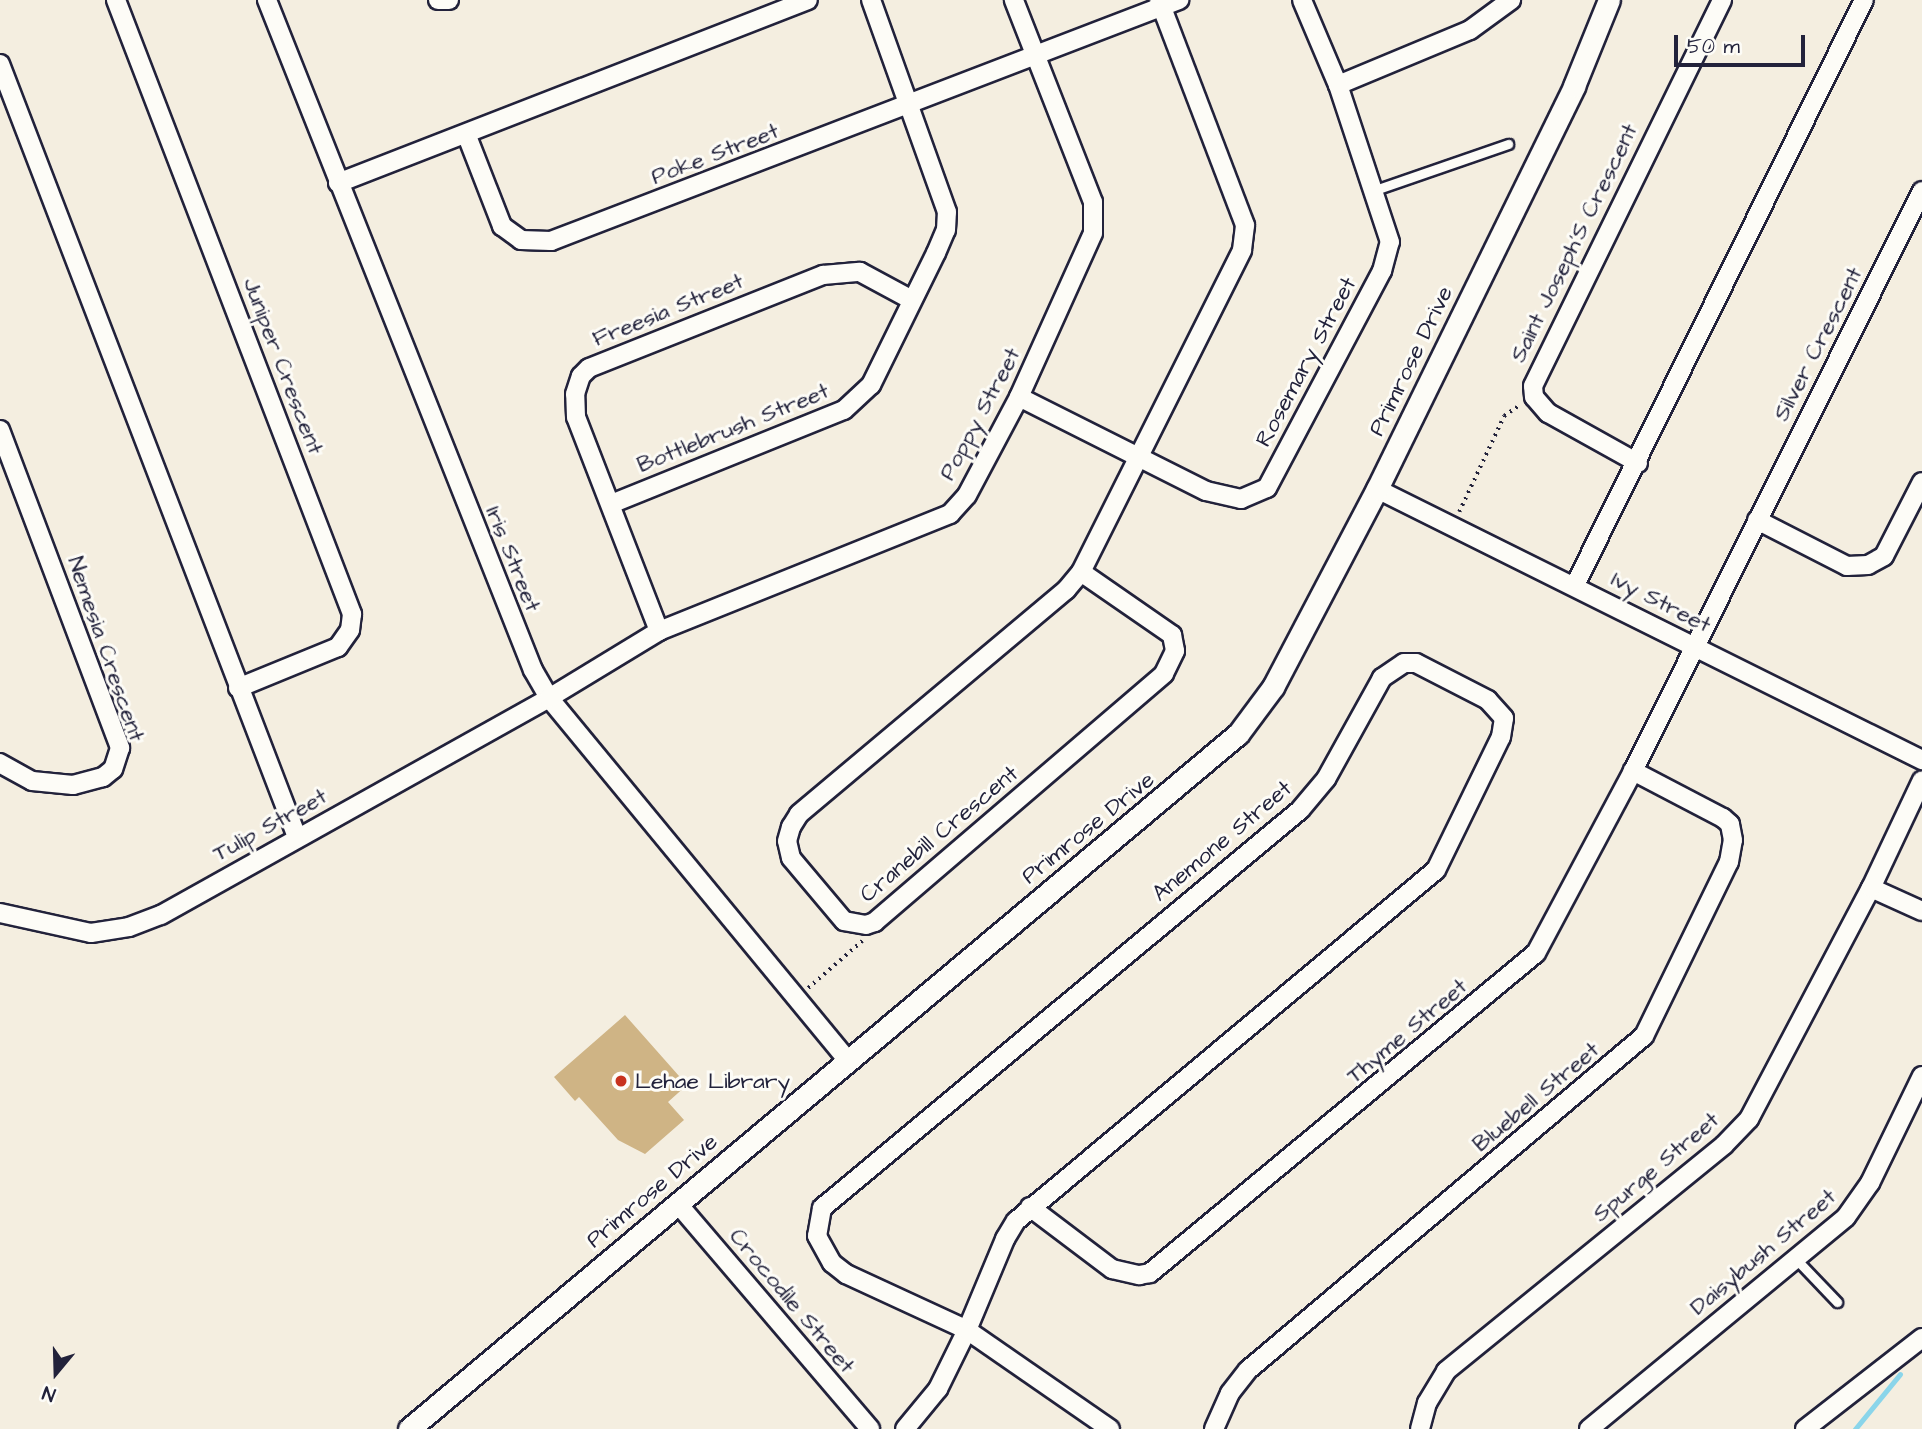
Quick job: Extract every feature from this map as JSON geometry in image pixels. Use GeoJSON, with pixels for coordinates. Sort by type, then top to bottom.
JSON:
{"type":"FeatureCollection","features":[{"type":"Feature","properties":{"kind":"street","name":"Juniper Crescent"},"geometry":{"type":"LineString","coordinates":[[116,0],[352,614],[350,630],[338,647],[238,688]]}},
{"type":"Feature","properties":{"kind":"street","name":"Iris Street"},"geometry":{"type":"LineString","coordinates":[[267,0],[516,631],[549,698],[847,1059]]}},
{"type":"Feature","properties":{"kind":"street"},"geometry":{"type":"LineString","coordinates":[[438,0],[449,0]]}},
{"type":"Feature","properties":{"kind":"street"},"geometry":{"type":"LineString","coordinates":[[338,183],[467,136],[808,0]]}},
{"type":"Feature","properties":{"kind":"street","name":"Bottlebrush Street"},"geometry":{"type":"LineString","coordinates":[[611,504],[859,401],[912,300],[946,230],[947,212],[872,0]]}},
{"type":"Feature","properties":{"kind":"street","name":"Poppy Street"},"geometry":{"type":"LineString","coordinates":[[549,698],[659,631],[944,518],[967,495],[1019,397],[1090,249],[1095,219],[1093,202],[1014,0]]}},
{"type":"Feature","properties":{"kind":"street","name":"Poke Street"},"geometry":{"type":"LineString","coordinates":[[467,136],[502,226],[521,240],[535,244],[910,107],[1037,57],[1160,3],[1179,0]]}},
{"type":"Feature","properties":{"kind":"street","name":"Rosemary Street"},"geometry":{"type":"LineString","coordinates":[[1019,397],[1139,458],[1229,499],[1250,498],[1267,488],[1382,271],[1390,242],[1375,190],[1338,85],[1302,0]]}},
{"type":"Feature","properties":{"kind":"street"},"geometry":{"type":"LineString","coordinates":[[1338,85],[1470,30],[1511,0]]}},
{"type":"Feature","properties":{"kind":"street","name":"Primrose Drive"},"geometry":{"type":"LineString","coordinates":[[409,1429],[847,1059],[1238,734],[1273,687],[1377,489],[1574,86],[1609,0]]}},
{"type":"Feature","properties":{"kind":"street","name":"Primrose Drive"},"geometry":{"type":"LineString","coordinates":[[1574,86],[1624,0]]}},
{"type":"Feature","properties":{"kind":"street","name":"Saint Joseph'S Crescent"},"geometry":{"type":"LineString","coordinates":[[1638,463],[1548,413],[1534,397],[1536,371],[1722,0]]}},
{"type":"Feature","properties":{"kind":"street"},"geometry":{"type":"LineString","coordinates":[[1575,585],[1638,463],[1864,0]]}},
{"type":"Feature","properties":{"kind":"street","name":"Cranebill Crescent"},"geometry":{"type":"LineString","coordinates":[[1082,572],[1172,635],[1175,652],[1164,674],[866,925],[844,920],[791,858],[787,841],[791,827],[799,814],[1066,590],[1082,572],[1245,238],[1245,225],[1160,3]]}},
{"type":"Feature","properties":{"kind":"street"},"geometry":{"type":"LineString","coordinates":[[0,64],[297,838]]}},
{"type":"Feature","properties":{"kind":"street","name":"Silver Crescent"},"geometry":{"type":"LineString","coordinates":[[1695,647],[1922,191]]}},
{"type":"Feature","properties":{"kind":"street","name":"Freesia Street"},"geometry":{"type":"LineString","coordinates":[[659,631],[573,406],[577,384],[589,368],[843,270],[860,272],[912,300]]}},
{"type":"Feature","properties":{"kind":"street","name":"Nemesia Crescent"},"geometry":{"type":"LineString","coordinates":[[0,430],[120,748],[113,769],[103,777],[73,785],[32,781],[0,763]]}},
{"type":"Feature","properties":{"kind":"street"},"geometry":{"type":"LineString","coordinates":[[1757,520],[1847,566],[1868,565],[1884,556],[1922,482]]}},
{"type":"Feature","properties":{"kind":"street","name":"Ivy Street"},"geometry":{"type":"LineString","coordinates":[[1377,489],[1575,585],[1922,760]]}},
{"type":"Feature","properties":{"kind":"street","name":"Thyme Street"},"geometry":{"type":"LineString","coordinates":[[1030,1207],[1112,1269],[1139,1275],[1160,1268],[1536,953],[1633,771],[1695,647]]}},
{"type":"Feature","properties":{"kind":"street","name":"Anemone Street"},"geometry":{"type":"LineString","coordinates":[[905,1429],[938,1389],[967,1330],[1009,1230],[1030,1207],[1436,870],[1501,737],[1504,718],[1500,710],[1416,663],[1392,669],[1382,678],[1326,779],[1300,810],[830,1198],[817,1221],[817,1236],[832,1263],[859,1281],[967,1330]]}},
{"type":"Feature","properties":{"kind":"street","name":"Tulip Street"},"geometry":{"type":"LineString","coordinates":[[0,913],[59,929],[90,933],[129,927],[161,915],[549,698]]}},
{"type":"Feature","properties":{"kind":"street","name":"Bluebell Street"},"geometry":{"type":"LineString","coordinates":[[1214,1429],[1230,1393],[1248,1370],[1644,1036],[1729,862],[1734,840],[1730,824],[1723,818],[1633,771]]}},
{"type":"Feature","properties":{"kind":"street","name":"Spurge Street"},"geometry":{"type":"LineString","coordinates":[[1420,1429],[1427,1403],[1446,1371],[1724,1144],[1749,1119],[1871,888],[1922,780]]}},
{"type":"Feature","properties":{"kind":"street"},"geometry":{"type":"LineString","coordinates":[[1871,888],[1922,911]]}},
{"type":"Feature","properties":{"kind":"street","name":"Daisybush Street"},"geometry":{"type":"LineString","coordinates":[[1589,1429],[1796,1258],[1859,1202],[1922,1076]]}},
{"type":"Feature","properties":{"kind":"street","name":"Crocodile Street"},"geometry":{"type":"LineString","coordinates":[[678,1204],[870,1429]]}},
{"type":"Feature","properties":{"kind":"street"},"geometry":{"type":"LineString","coordinates":[[967,1330],[1110,1429]]}},
{"type":"Feature","properties":{"kind":"street"},"geometry":{"type":"LineString","coordinates":[[1805,1429],[1922,1339]]}},
{"type":"Feature","properties":{"kind":"lane"},"geometry":{"type":"LineString","coordinates":[[1375,190],[1508,144]]}},
{"type":"Feature","properties":{"kind":"lane"},"geometry":{"type":"LineString","coordinates":[[1796,1258],[1837,1302]]}},
{"type":"Feature","properties":{"kind":"path"},"geometry":{"type":"LineString","coordinates":[[1453,526],[1504,416],[1534,397]]}},
{"type":"Feature","properties":{"kind":"path"},"geometry":{"type":"LineString","coordinates":[[797,998],[862,942],[866,925]]}},
{"type":"Feature","properties":{"kind":"building","name":"Lehae Library"},"geometry":{"type":"Polygon","coordinates":[[[625,1015],[687,1085],[668,1102],[684,1120],[645,1154],[618,1140],[579,1097],[575,1101],[554,1077],[625,1015]]]}},
{"type":"Feature","properties":{"kind":"waterway"},"geometry":{"type":"LineString","coordinates":[[1855,1429],[1900,1374]]}},
{"type":"Feature","properties":{"kind":"place","name":"Lehae Library"},"geometry":{"type":"Point","coordinates":[621,1081]}}]}
